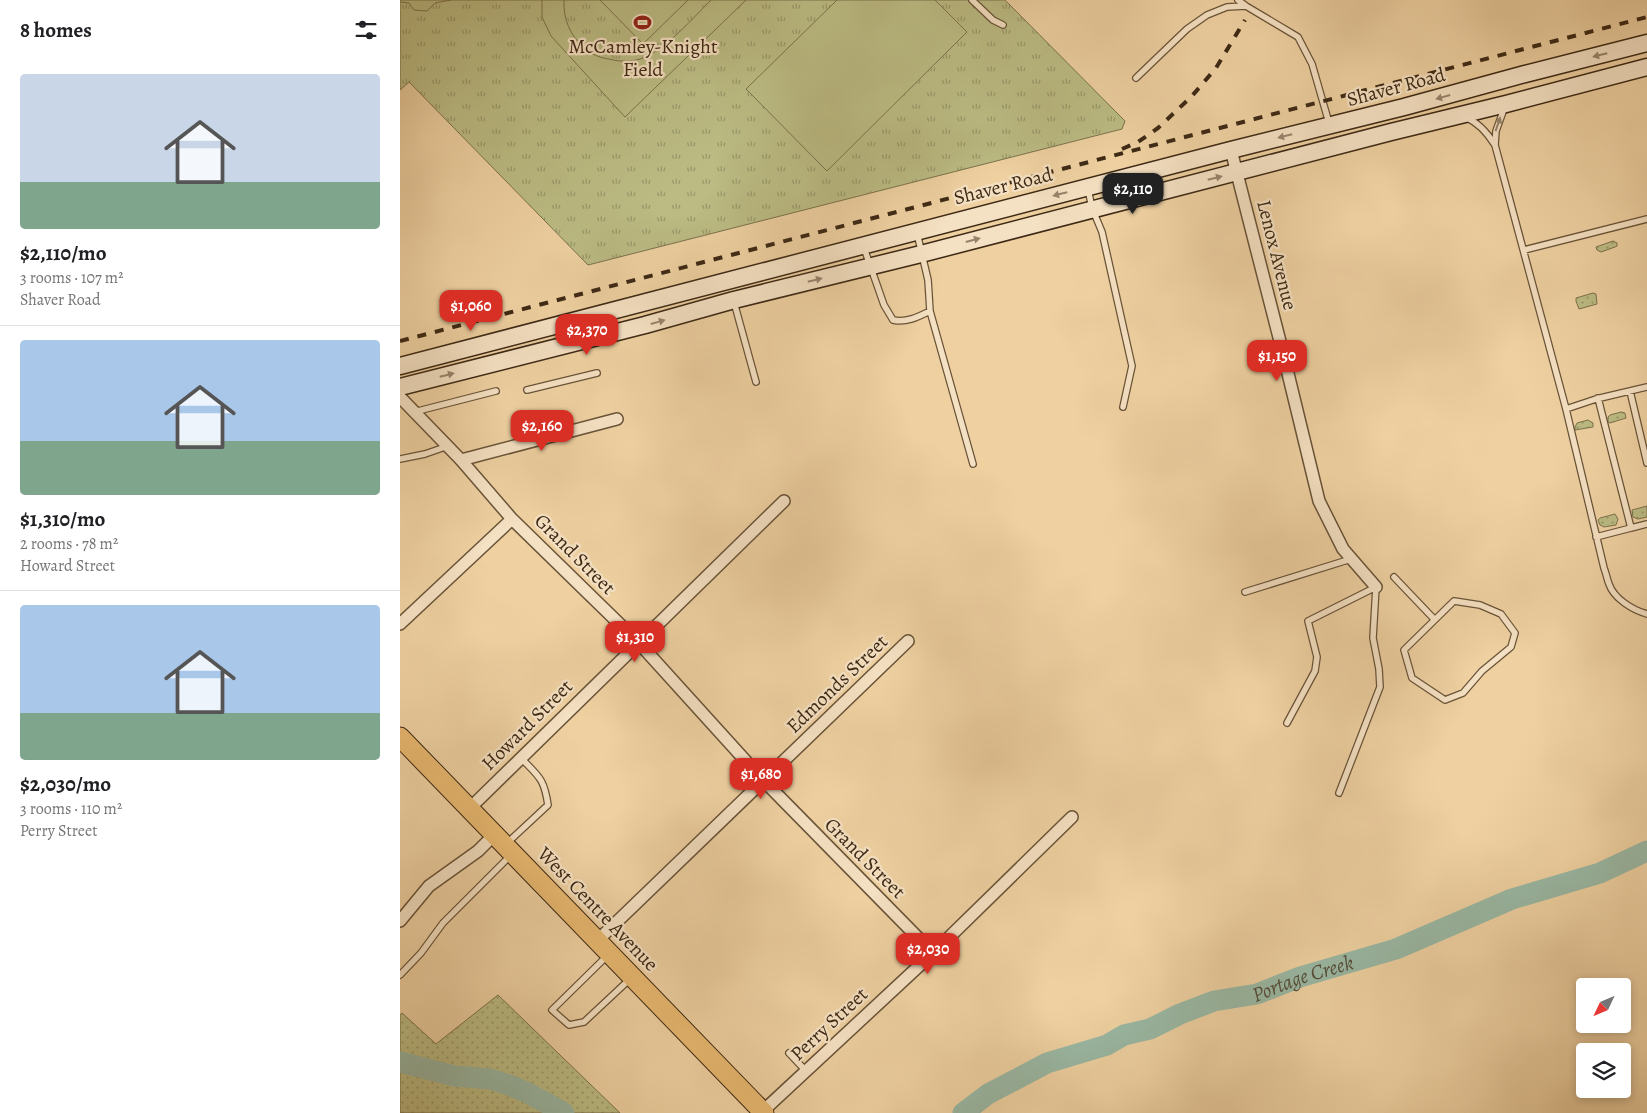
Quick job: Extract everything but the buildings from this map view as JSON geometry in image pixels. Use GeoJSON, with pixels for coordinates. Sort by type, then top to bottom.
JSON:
{"type":"FeatureCollection","features":[{"type":"Feature","properties":{"kind":"main road","name":"Shaver Road"},"geometry":{"type":"LineString","coordinates":[[400,366],[1231,150],[1404,108],[1647,42]]}},
{"type":"Feature","properties":{"kind":"main road"},"geometry":{"type":"LineString","coordinates":[[400,387],[1647,67]]}},
{"type":"Feature","properties":{"kind":"main road","name":"West Centre Avenue"},"geometry":{"type":"LineString","coordinates":[[400,737],[764,1112]]}},
{"type":"Feature","properties":{"kind":"street","name":"Lenox Avenue"},"geometry":{"type":"LineString","coordinates":[[1231,150],[1319,501],[1331,528],[1343,548],[1376,587]]}},
{"type":"Feature","properties":{"kind":"street","name":"Grand Street"},"geometry":{"type":"LineString","coordinates":[[400,397],[461,460],[512,518],[638,642],[763,780],[933,953]]}},
{"type":"Feature","properties":{"kind":"street"},"geometry":{"type":"LineString","coordinates":[[461,460],[617,419]]}},
{"type":"Feature","properties":{"kind":"street","name":"Howard Street"},"geometry":{"type":"LineString","coordinates":[[469,809],[784,501]]}},
{"type":"Feature","properties":{"kind":"street"},"geometry":{"type":"LineString","coordinates":[[400,624],[512,518]]}},
{"type":"Feature","properties":{"kind":"street","name":"Edmonds Street"},"geometry":{"type":"LineString","coordinates":[[604,947],[763,780],[908,641]]}},
{"type":"Feature","properties":{"kind":"street","name":"Perry Street"},"geometry":{"type":"LineString","coordinates":[[764,1112],[933,953],[1072,817]]}},
{"type":"Feature","properties":{"kind":"street"},"geometry":{"type":"LineString","coordinates":[[400,921],[429,886],[478,851],[504,845]]}},
{"type":"Feature","properties":{"kind":"lane"},"geometry":{"type":"LineString","coordinates":[[972,0],[993,20],[1003,25]]}},
{"type":"Feature","properties":{"kind":"lane"},"geometry":{"type":"LineString","coordinates":[[1238,0],[1298,37],[1312,64],[1330,125]]}},
{"type":"Feature","properties":{"kind":"lane"},"geometry":{"type":"LineString","coordinates":[[1136,78],[1187,29],[1207,15],[1227,7],[1246,6]]}},
{"type":"Feature","properties":{"kind":"lane"},"geometry":{"type":"LineString","coordinates":[[1506,104],[1496,131],[1496,145],[1566,409],[1609,586],[1620,599],[1637,612],[1647,614]]}},
{"type":"Feature","properties":{"kind":"lane"},"geometry":{"type":"LineString","coordinates":[[1460,115],[1472,120],[1487,132],[1496,145]]}},
{"type":"Feature","properties":{"kind":"lane"},"geometry":{"type":"LineString","coordinates":[[1088,187],[1092,208],[1102,232],[1132,366],[1123,407]]}},
{"type":"Feature","properties":{"kind":"lane"},"geometry":{"type":"LineString","coordinates":[[1524,250],[1647,219]]}},
{"type":"Feature","properties":{"kind":"lane"},"geometry":{"type":"LineString","coordinates":[[917,231],[928,280],[930,311],[972,464]]}},
{"type":"Feature","properties":{"kind":"lane"},"geometry":{"type":"LineString","coordinates":[[863,245],[884,305],[893,320],[900,321],[917,318],[930,311]]}},
{"type":"Feature","properties":{"kind":"lane"},"geometry":{"type":"LineString","coordinates":[[734,300],[756,382]]}},
{"type":"Feature","properties":{"kind":"lane"},"geometry":{"type":"LineString","coordinates":[[527,390],[596,373]]}},
{"type":"Feature","properties":{"kind":"lane"},"geometry":{"type":"LineString","coordinates":[[1566,409],[1598,398],[1647,387]]}},
{"type":"Feature","properties":{"kind":"lane"},"geometry":{"type":"LineString","coordinates":[[414,412],[496,391]]}},
{"type":"Feature","properties":{"kind":"lane"},"geometry":{"type":"LineString","coordinates":[[1630,391],[1647,463]]}},
{"type":"Feature","properties":{"kind":"lane"},"geometry":{"type":"LineString","coordinates":[[1598,398],[1631,528]]}},
{"type":"Feature","properties":{"kind":"lane"},"geometry":{"type":"LineString","coordinates":[[400,459],[425,454],[448,446]]}},
{"type":"Feature","properties":{"kind":"lane"},"geometry":{"type":"LineString","coordinates":[[1596,537],[1647,524]]}},
{"type":"Feature","properties":{"kind":"lane"},"geometry":{"type":"LineString","coordinates":[[1245,592],[1351,559]]}},
{"type":"Feature","properties":{"kind":"lane"},"geometry":{"type":"LineString","coordinates":[[1394,577],[1434,619]]}},
{"type":"Feature","properties":{"kind":"lane"},"geometry":{"type":"LineString","coordinates":[[1287,723],[1315,671],[1317,657],[1308,622],[1376,587]]}},
{"type":"Feature","properties":{"kind":"lane"},"geometry":{"type":"LineString","coordinates":[[1339,793],[1380,687],[1373,638],[1376,587]]}},
{"type":"Feature","properties":{"kind":"lane"},"geometry":{"type":"LineString","coordinates":[[1454,601],[1480,605],[1501,614],[1515,633],[1511,647],[1482,671],[1463,693],[1445,700],[1412,678],[1404,650],[1434,619],[1454,601]]}},
{"type":"Feature","properties":{"kind":"lane"},"geometry":{"type":"LineString","coordinates":[[400,975],[421,953],[504,845],[548,805],[546,788],[543,781],[520,758]]}},
{"type":"Feature","properties":{"kind":"lane"},"geometry":{"type":"LineString","coordinates":[[604,947],[552,1010],[569,1025],[584,1022],[632,977]]}},
{"type":"Feature","properties":{"kind":"lane"},"geometry":{"type":"LineString","coordinates":[[789,1053],[806,1071]]}},
{"type":"Feature","properties":{"kind":"green space"},"geometry":{"type":"Polygon","coordinates":[[[400,0],[1005,0],[1125,121],[1122,129],[588,265],[409,82],[400,90],[400,0]]]}},
{"type":"Feature","properties":{"kind":"green space"},"geometry":{"type":"Polygon","coordinates":[[[400,0],[451,0],[435,3],[427,11],[414,10],[409,3],[400,2],[400,0]]]}},
{"type":"Feature","properties":{"kind":"green space"},"geometry":{"type":"Polygon","coordinates":[[[542,0],[564,0],[568,26],[575,38],[587,50],[602,58],[626,61],[643,58],[661,48],[711,0],[746,0],[625,117],[551,36],[542,17],[542,0]]]}},
{"type":"Feature","properties":{"kind":"green space","name":"McCamley-Knight Field"},"geometry":{"type":"Polygon","coordinates":[[[600,0],[688,0],[643,44],[600,0]]]}},
{"type":"Feature","properties":{"kind":"green space"},"geometry":{"type":"Polygon","coordinates":[[[837,0],[935,0],[967,32],[827,171],[746,89],[837,0]]]}},
{"type":"Feature","properties":{"kind":"green space"},"geometry":{"type":"Polygon","coordinates":[[[1613,241],[1617,243],[1617,246],[1601,252],[1597,250],[1596,247],[1613,241]]]}},
{"type":"Feature","properties":{"kind":"green space"},"geometry":{"type":"Polygon","coordinates":[[[1593,293],[1596,294],[1597,304],[1579,309],[1576,298],[1593,293]]]}},
{"type":"Feature","properties":{"kind":"green space"},"geometry":{"type":"Polygon","coordinates":[[[1621,412],[1625,413],[1626,418],[1608,422],[1610,415],[1621,412]]]}},
{"type":"Feature","properties":{"kind":"green space"},"geometry":{"type":"Polygon","coordinates":[[[1588,420],[1593,423],[1593,427],[1575,430],[1577,423],[1588,420]]]}},
{"type":"Feature","properties":{"kind":"green space"},"geometry":{"type":"Polygon","coordinates":[[[1647,506],[1647,517],[1638,519],[1633,517],[1632,510],[1647,506]]]}},
{"type":"Feature","properties":{"kind":"green space"},"geometry":{"type":"Polygon","coordinates":[[[1615,514],[1618,519],[1616,525],[1604,527],[1600,525],[1598,520],[1600,518],[1615,514]]]}},
{"type":"Feature","properties":{"kind":"green space"},"geometry":{"type":"Polygon","coordinates":[[[498,995],[620,1113],[400,1113],[400,1015],[402,1013],[436,1044],[498,995]]]}},
{"type":"Feature","properties":{"kind":"waterway","name":"Portage Creek"},"geometry":{"type":"LineString","coordinates":[[963,1113],[988,1094],[1047,1063],[1107,1045],[1124,1035],[1150,1029],[1180,1014],[1214,1001],[1257,994],[1300,977],[1396,949],[1512,899],[1600,873],[1647,851]]}},
{"type":"Feature","properties":{"kind":"waterway","name":"Portage Creek"},"geometry":{"type":"LineString","coordinates":[[400,1062],[454,1076],[490,1079],[528,1093],[564,1113]]}},
{"type":"Feature","properties":{"kind":"railway"},"geometry":{"type":"LineString","coordinates":[[400,341],[1647,17]]}},
{"type":"Feature","properties":{"kind":"railway"},"geometry":{"type":"LineString","coordinates":[[1122,149],[1138,142],[1158,128],[1192,96],[1216,68],[1245,20]]}},
{"type":"Feature","properties":{"kind":"place","name":"McCamley-Knight Field"},"geometry":{"type":"Point","coordinates":[643,22]}}]}
